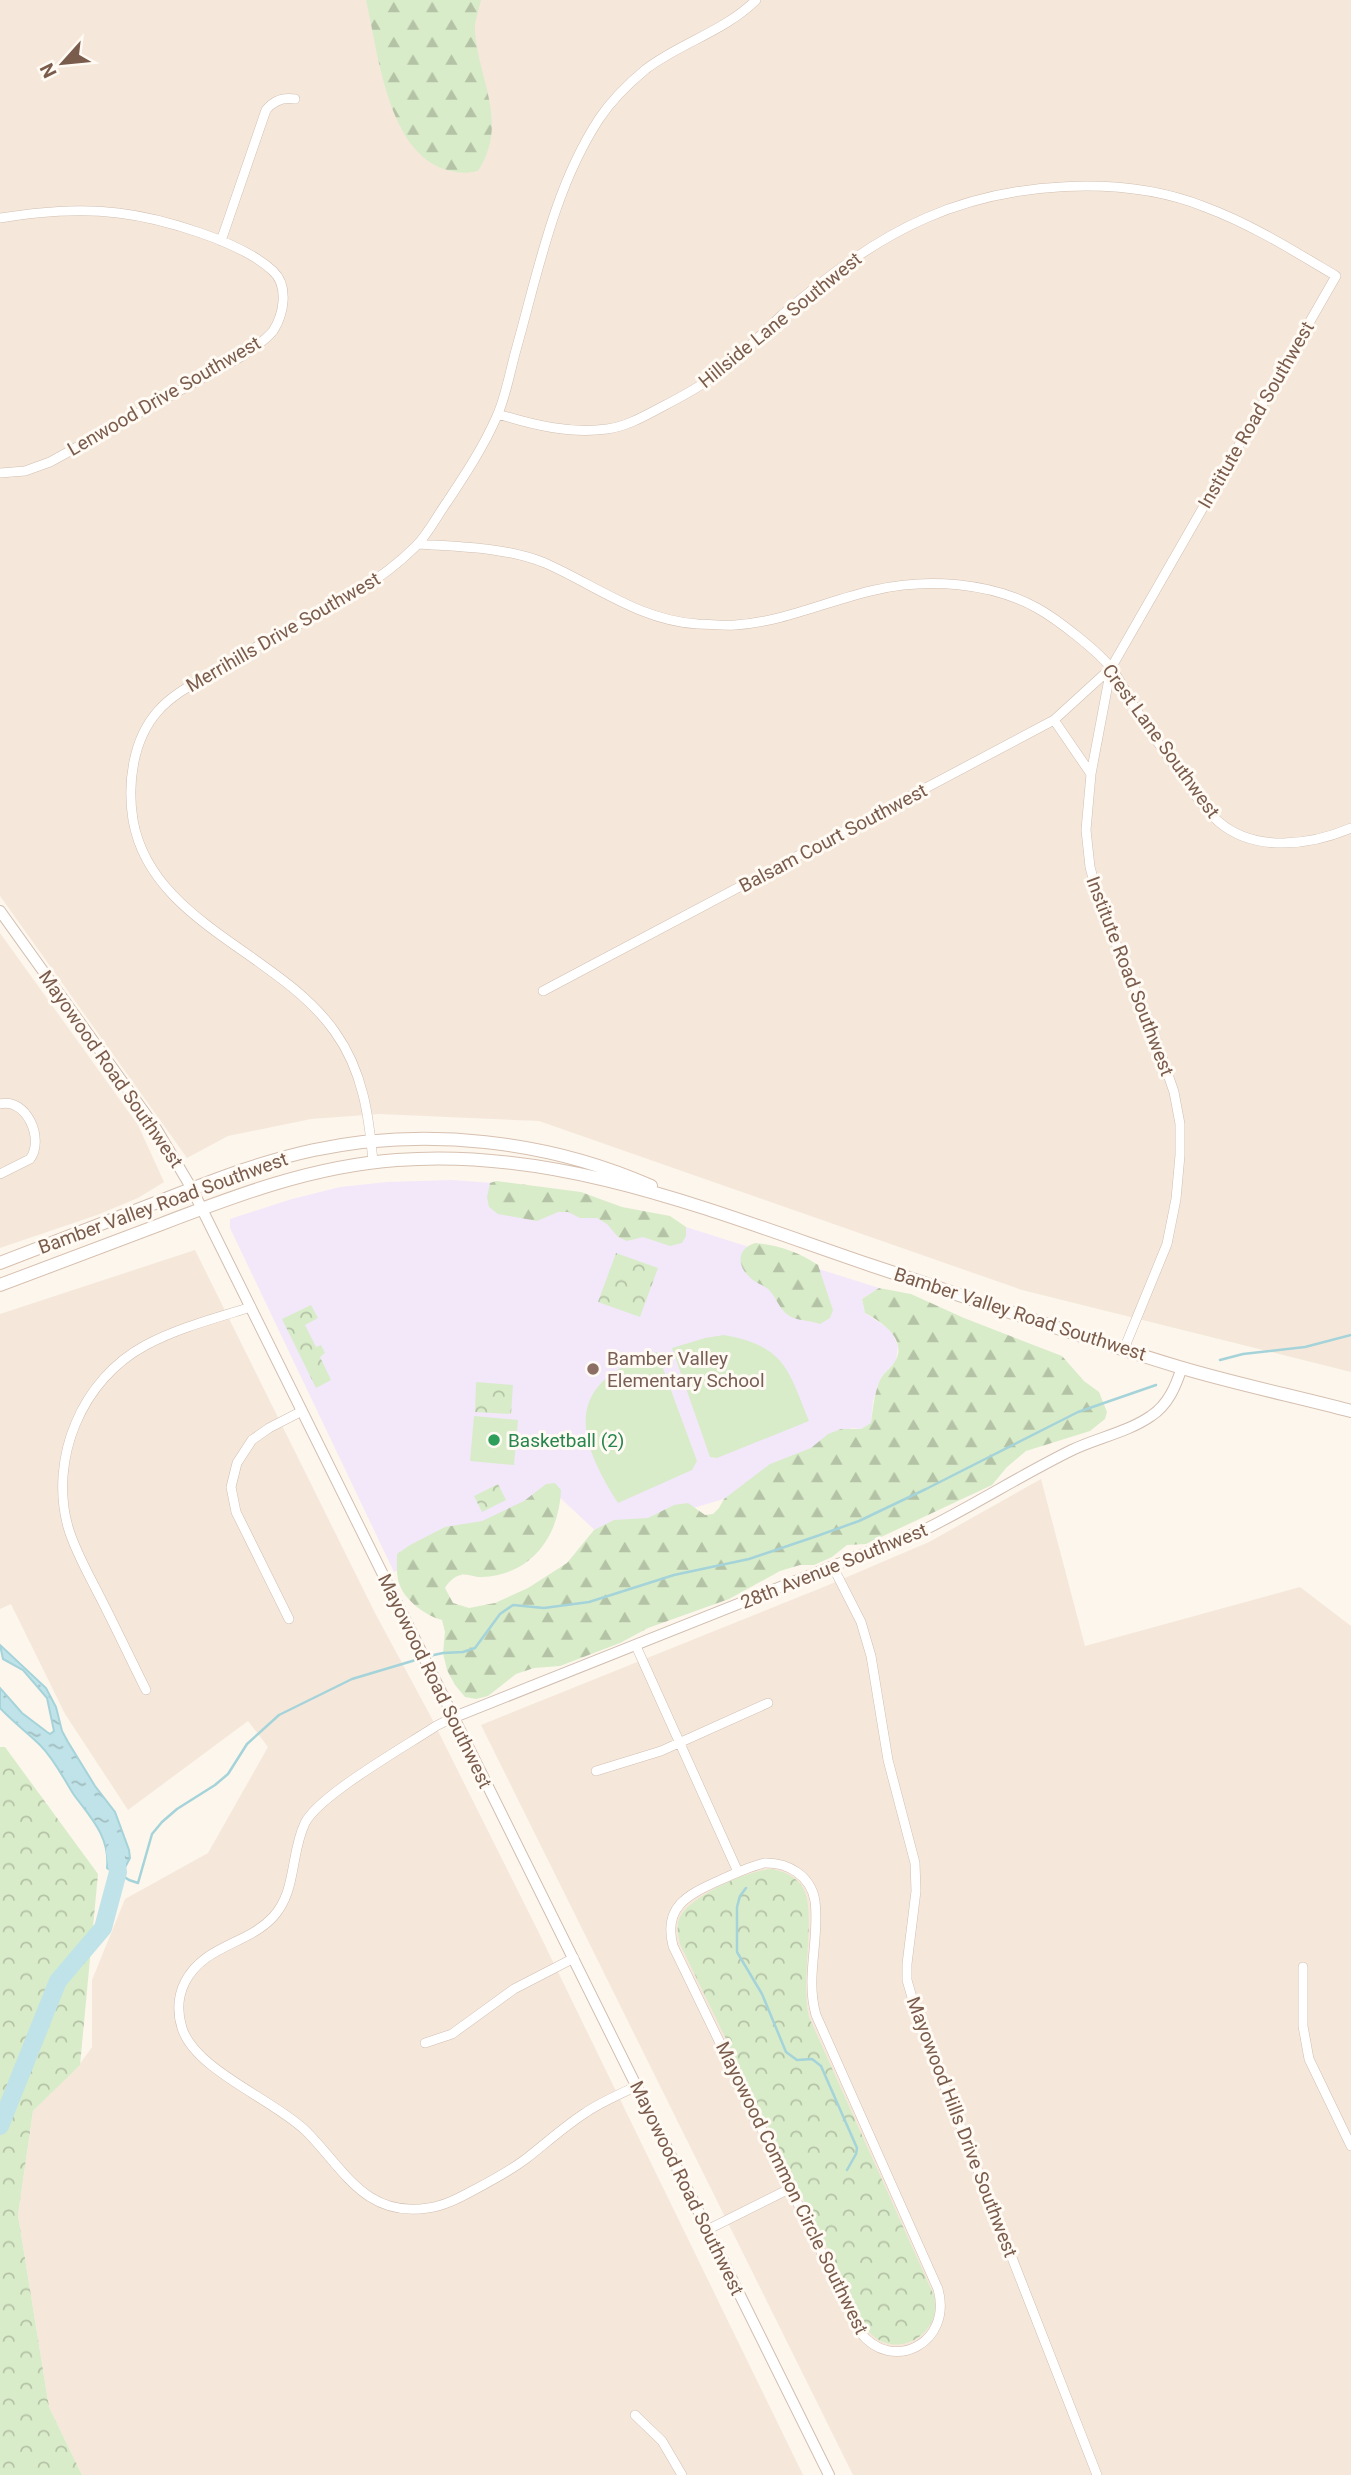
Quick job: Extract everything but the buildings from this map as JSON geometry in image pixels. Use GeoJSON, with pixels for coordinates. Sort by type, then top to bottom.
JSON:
{"type":"FeatureCollection","features":[{"type":"Feature","properties":{"kind":"main road","name":"Bamber Valley Road Southwest"},"geometry":{"type":"LineString","coordinates":[[0,1263],[275,1160],[313,1150],[371,1141],[448,1140],[516,1146],[576,1159],[624,1174],[693,1205]]}},
{"type":"Feature","properties":{"kind":"main road","name":"Bamber Valley Road Southwest"},"geometry":{"type":"LineString","coordinates":[[0,1286],[285,1180],[373,1162],[477,1159],[548,1167],[588,1175],[693,1205],[1124,1349],[1351,1411]]}},
{"type":"Feature","properties":{"kind":"street","name":"Merrihills Drive Southwest"},"geometry":{"type":"LineString","coordinates":[[373,1162],[369,1114],[361,1087],[346,1050],[334,1031],[306,1000],[250,954],[185,909],[159,881],[143,851],[133,820],[133,770],[137,747],[159,709],[180,692],[232,659],[346,598],[390,569],[418,544],[465,474],[498,414],[559,198],[579,152],[601,116],[647,68],[721,26],[756,0]]}},
{"type":"Feature","properties":{"kind":"street"},"geometry":{"type":"LineString","coordinates":[[221,241],[266,110],[271,103],[278,100],[295,99]]}},
{"type":"Feature","properties":{"kind":"street","name":"Hillside Lane Southwest"},"geometry":{"type":"LineString","coordinates":[[498,414],[530,424],[579,431],[609,429],[635,421],[707,381],[805,295],[882,240],[927,217],[982,200],[1034,189],[1074,186],[1124,188],[1204,206],[1276,240],[1336,276]]}},
{"type":"Feature","properties":{"kind":"street","name":"Lenwood Drive Southwest"},"geometry":{"type":"LineString","coordinates":[[0,218],[55,211],[119,213],[158,221],[221,241],[254,258],[275,273],[284,290],[275,329],[264,341],[244,355],[50,462],[25,471],[0,473]]}},
{"type":"Feature","properties":{"kind":"street","name":"Institute Road Southwest"},"geometry":{"type":"LineString","coordinates":[[1124,1349],[1167,1244],[1176,1199],[1180,1124],[1174,1093],[1162,1058],[1101,908],[1090,867],[1086,830],[1091,774],[1111,668],[1336,276]]}},
{"type":"Feature","properties":{"kind":"street","name":"Crest Lane Southwest"},"geometry":{"type":"LineString","coordinates":[[418,544],[477,548],[520,555],[545,564],[618,602],[656,615],[693,623],[734,625],[756,622],[875,590],[906,585],[971,586],[1007,595],[1038,608],[1076,636],[1111,668],[1155,740],[1207,810],[1221,824],[1237,833],[1265,842],[1287,844],[1309,841],[1351,828]]}},
{"type":"Feature","properties":{"kind":"street","name":"Balsam Court Southwest"},"geometry":{"type":"LineString","coordinates":[[543,991],[1054,720],[1111,668]]}},
{"type":"Feature","properties":{"kind":"street"},"geometry":{"type":"LineString","coordinates":[[1054,720],[1091,774]]}},
{"type":"Feature","properties":{"kind":"street","name":"Mayowood Road Southwest"},"geometry":{"type":"LineString","coordinates":[[0,911],[157,1130],[192,1189],[829,2475]]}},
{"type":"Feature","properties":{"kind":"street"},"geometry":{"type":"LineString","coordinates":[[0,1104],[14,1104],[21,1108],[34,1132],[36,1143],[30,1159],[0,1174]]}},
{"type":"Feature","properties":{"kind":"street"},"geometry":{"type":"LineString","coordinates":[[146,1690],[73,1542],[63,1498],[67,1448],[78,1418],[91,1395],[120,1363],[158,1340],[251,1307]]}},
{"type":"Feature","properties":{"kind":"street","name":"28th Avenue Southwest"},"geometry":{"type":"LineString","coordinates":[[452,1718],[926,1529],[1048,1462],[1153,1415],[1175,1387],[1182,1367]]}},
{"type":"Feature","properties":{"kind":"street"},"geometry":{"type":"LineString","coordinates":[[289,1619],[236,1512],[231,1487],[237,1463],[252,1440],[302,1410]]}},
{"type":"Feature","properties":{"kind":"street","name":"Mayowood Hills Drive Southwest"},"geometry":{"type":"LineString","coordinates":[[833,1567],[861,1622],[869,1646],[888,1760],[913,1853],[916,1891],[906,1964],[907,1980],[917,2015],[1097,2475]]}},
{"type":"Feature","properties":{"kind":"street"},"geometry":{"type":"LineString","coordinates":[[636,1646],[738,1872]]}},
{"type":"Feature","properties":{"kind":"street"},"geometry":{"type":"LineString","coordinates":[[596,1771],[642,1758],[680,1743],[768,1703]]}},
{"type":"Feature","properties":{"kind":"street"},"geometry":{"type":"LineString","coordinates":[[452,1718],[436,1726],[316,1808],[302,1830],[289,1891],[276,1914],[258,1930],[204,1957],[189,1974],[179,2000],[179,2018],[186,2038],[191,2047],[206,2061],[297,2123],[363,2194],[381,2203],[409,2210],[441,2206],[475,2190],[524,2160],[587,2111],[637,2086]]}},
{"type":"Feature","properties":{"kind":"street","name":"Mayowood Common Circle Southwest"},"geometry":{"type":"LineString","coordinates":[[764,1863],[782,1865],[797,1872],[809,1886],[815,1902],[811,1985],[813,2006],[820,2027],[939,2289],[942,2311],[937,2328],[931,2336],[916,2347],[900,2351],[882,2348],[866,2340],[791,2188],[671,1938],[671,1923],[682,1902],[694,1892],[764,1863]]}},
{"type":"Feature","properties":{"kind":"street"},"geometry":{"type":"LineString","coordinates":[[425,2043],[452,2034],[514,1989],[574,1958]]}},
{"type":"Feature","properties":{"kind":"street"},"geometry":{"type":"LineString","coordinates":[[1303,1967],[1303,2026],[1309,2059],[1351,2146]]}},
{"type":"Feature","properties":{"kind":"street"},"geometry":{"type":"LineString","coordinates":[[707,2230],[791,2188]]}},
{"type":"Feature","properties":{"kind":"street"},"geometry":{"type":"LineString","coordinates":[[635,2415],[662,2441],[682,2475]]}},
{"type":"Feature","properties":{"kind":"shaded area"},"geometry":{"type":"Polygon","coordinates":[[[0,0],[370,0],[458,31],[472,0],[1351,0],[1351,1372],[1022,1290],[539,1121],[379,1114],[311,1119],[228,1136],[187,1158],[0,896],[0,0]]]}},
{"type":"Feature","properties":{"kind":"shaded area"},"geometry":{"type":"Polygon","coordinates":[[[0,933],[138,1125],[164,1182],[138,1198],[97,1215],[0,1248],[0,933]]]}},
{"type":"Feature","properties":{"kind":"shaded area","name":"Bamber Valley Elementary School"},"geometry":{"type":"Polygon","coordinates":[[[451,1180],[508,1184],[686,1227],[879,1288],[862,1299],[865,1313],[891,1330],[898,1346],[896,1361],[881,1377],[873,1401],[871,1423],[861,1429],[851,1428],[809,1473],[601,1536],[555,1493],[394,1572],[230,1228],[230,1219],[340,1187],[451,1180]]]}},
{"type":"Feature","properties":{"kind":"shaded area"},"geometry":{"type":"Polygon","coordinates":[[[195,1250],[374,1611],[430,1715],[539,1933],[803,2475],[82,2475],[49,2407],[18,2215],[33,2111],[79,2065],[92,2047],[92,1980],[125,1899],[208,1853],[268,1747],[248,1721],[128,1810],[65,1714],[11,1604],[0,1609],[0,1314],[195,1250]]]}},
{"type":"Feature","properties":{"kind":"shaded area"},"geometry":{"type":"Polygon","coordinates":[[[1041,1479],[1085,1646],[1300,1587],[1351,1626],[1351,2475],[853,2475],[481,1725],[929,1542],[1041,1479]]]}},
{"type":"Feature","properties":{"kind":"green space"},"geometry":{"type":"Polygon","coordinates":[[[366,0],[481,0],[475,32],[492,119],[487,153],[478,171],[462,173],[447,170],[427,160],[411,143],[388,98],[366,0]]]}},
{"type":"Feature","properties":{"kind":"green space"},"geometry":{"type":"Polygon","coordinates":[[[496,1181],[581,1192],[622,1207],[670,1216],[686,1227],[686,1236],[682,1243],[670,1246],[643,1237],[627,1241],[618,1237],[607,1224],[597,1218],[580,1218],[568,1212],[558,1212],[537,1221],[498,1214],[489,1207],[487,1197],[490,1183],[496,1181]]]}},
{"type":"Feature","properties":{"kind":"green space"},"geometry":{"type":"Polygon","coordinates":[[[755,1243],[788,1250],[818,1265],[833,1310],[830,1318],[820,1324],[791,1317],[768,1289],[748,1276],[740,1260],[741,1255],[748,1246],[755,1243]]]}},
{"type":"Feature","properties":{"kind":"green space"},"geometry":{"type":"Polygon","coordinates":[[[616,1253],[658,1268],[640,1317],[598,1302],[616,1253]]]}},
{"type":"Feature","properties":{"kind":"green space"},"geometry":{"type":"Polygon","coordinates":[[[879,1288],[911,1294],[1062,1356],[1084,1381],[1099,1392],[1107,1412],[1105,1419],[1090,1431],[1026,1451],[1007,1467],[992,1485],[866,1544],[847,1545],[832,1557],[814,1565],[800,1565],[780,1571],[729,1599],[648,1628],[620,1643],[560,1666],[534,1668],[516,1674],[488,1696],[476,1699],[465,1697],[447,1670],[443,1653],[445,1632],[442,1620],[423,1611],[406,1595],[398,1580],[397,1554],[445,1527],[482,1521],[524,1501],[546,1484],[555,1483],[561,1490],[555,1523],[548,1538],[528,1561],[499,1575],[458,1576],[446,1586],[453,1603],[469,1608],[495,1603],[528,1588],[567,1563],[594,1530],[614,1520],[648,1518],[674,1505],[688,1503],[705,1515],[713,1514],[724,1499],[770,1464],[811,1448],[828,1434],[841,1429],[861,1429],[871,1423],[878,1385],[898,1355],[898,1347],[892,1333],[865,1313],[862,1299],[879,1288]]]}},
{"type":"Feature","properties":{"kind":"green space"},"geometry":{"type":"Polygon","coordinates":[[[311,1305],[318,1318],[305,1325],[316,1347],[321,1345],[325,1353],[320,1357],[331,1380],[316,1388],[282,1319],[311,1305]]]}},
{"type":"Feature","properties":{"kind":"green space"},"geometry":{"type":"Polygon","coordinates":[[[724,1335],[760,1346],[782,1363],[809,1421],[717,1458],[710,1457],[672,1348],[724,1335]]]}},
{"type":"Feature","properties":{"kind":"green space"},"geometry":{"type":"Polygon","coordinates":[[[657,1352],[697,1461],[692,1470],[618,1503],[590,1449],[586,1413],[592,1397],[603,1381],[634,1360],[657,1352]]]}},
{"type":"Feature","properties":{"kind":"green space"},"geometry":{"type":"Polygon","coordinates":[[[476,1382],[513,1385],[511,1414],[475,1412],[476,1382]]]}},
{"type":"Feature","properties":{"kind":"green space","name":"Basketball (2)"},"geometry":{"type":"Polygon","coordinates":[[[474,1416],[518,1420],[514,1465],[470,1461],[474,1416]]]}},
{"type":"Feature","properties":{"kind":"green space"},"geometry":{"type":"Polygon","coordinates":[[[498,1484],[506,1500],[482,1512],[474,1496],[498,1484]]]}},
{"type":"Feature","properties":{"kind":"green space"},"geometry":{"type":"Polygon","coordinates":[[[0,1747],[5,1747],[98,1874],[80,2065],[33,2111],[18,2215],[49,2407],[82,2475],[0,2475],[0,1747]]]}},
{"type":"Feature","properties":{"kind":"green space"},"geometry":{"type":"Polygon","coordinates":[[[772,1869],[790,1875],[803,1888],[809,1913],[806,1985],[809,2017],[935,2298],[935,2312],[930,2325],[912,2341],[888,2343],[876,2338],[866,2328],[680,1944],[680,1917],[695,1901],[735,1879],[772,1869]]]}},
{"type":"Feature","properties":{"kind":"water"},"geometry":{"type":"Polygon","coordinates":[[[0,1645],[46,1688],[68,1742],[95,1786],[115,1812],[130,1858],[120,1877],[107,1868],[106,1847],[98,1828],[50,1757],[0,1708],[0,1688],[22,1713],[50,1734],[54,1731],[47,1698],[23,1670],[3,1659],[0,1645]]]}},
{"type":"Feature","properties":{"kind":"waterway"},"geometry":{"type":"LineString","coordinates":[[1220,1360],[1243,1354],[1305,1347],[1351,1335]]}},
{"type":"Feature","properties":{"kind":"waterway"},"geometry":{"type":"LineString","coordinates":[[429,1656],[475,1648],[500,1614],[513,1605],[544,1608],[589,1602],[674,1575],[749,1559],[859,1521],[1078,1412],[1156,1385]]}},
{"type":"Feature","properties":{"kind":"waterway"},"geometry":{"type":"LineString","coordinates":[[120,1874],[138,1883],[152,1834],[162,1822],[228,1774],[247,1744],[279,1715],[352,1679],[419,1659]]}},
{"type":"Feature","properties":{"kind":"waterway"},"geometry":{"type":"LineString","coordinates":[[0,2126],[58,1981],[103,1928],[118,1872],[115,1851]]}},
{"type":"Feature","properties":{"kind":"waterway"},"geometry":{"type":"LineString","coordinates":[[746,1888],[737,1907],[737,1952],[762,1994],[786,2052],[797,2060],[812,2059],[821,2066],[857,2148],[847,2170]]}},
{"type":"Feature","properties":{"kind":"place","name":"Bamber Valley Elementary School"},"geometry":{"type":"Point","coordinates":[593,1369]}},
{"type":"Feature","properties":{"kind":"place","name":"Basketball (2)"},"geometry":{"type":"Point","coordinates":[494,1440]}}]}
